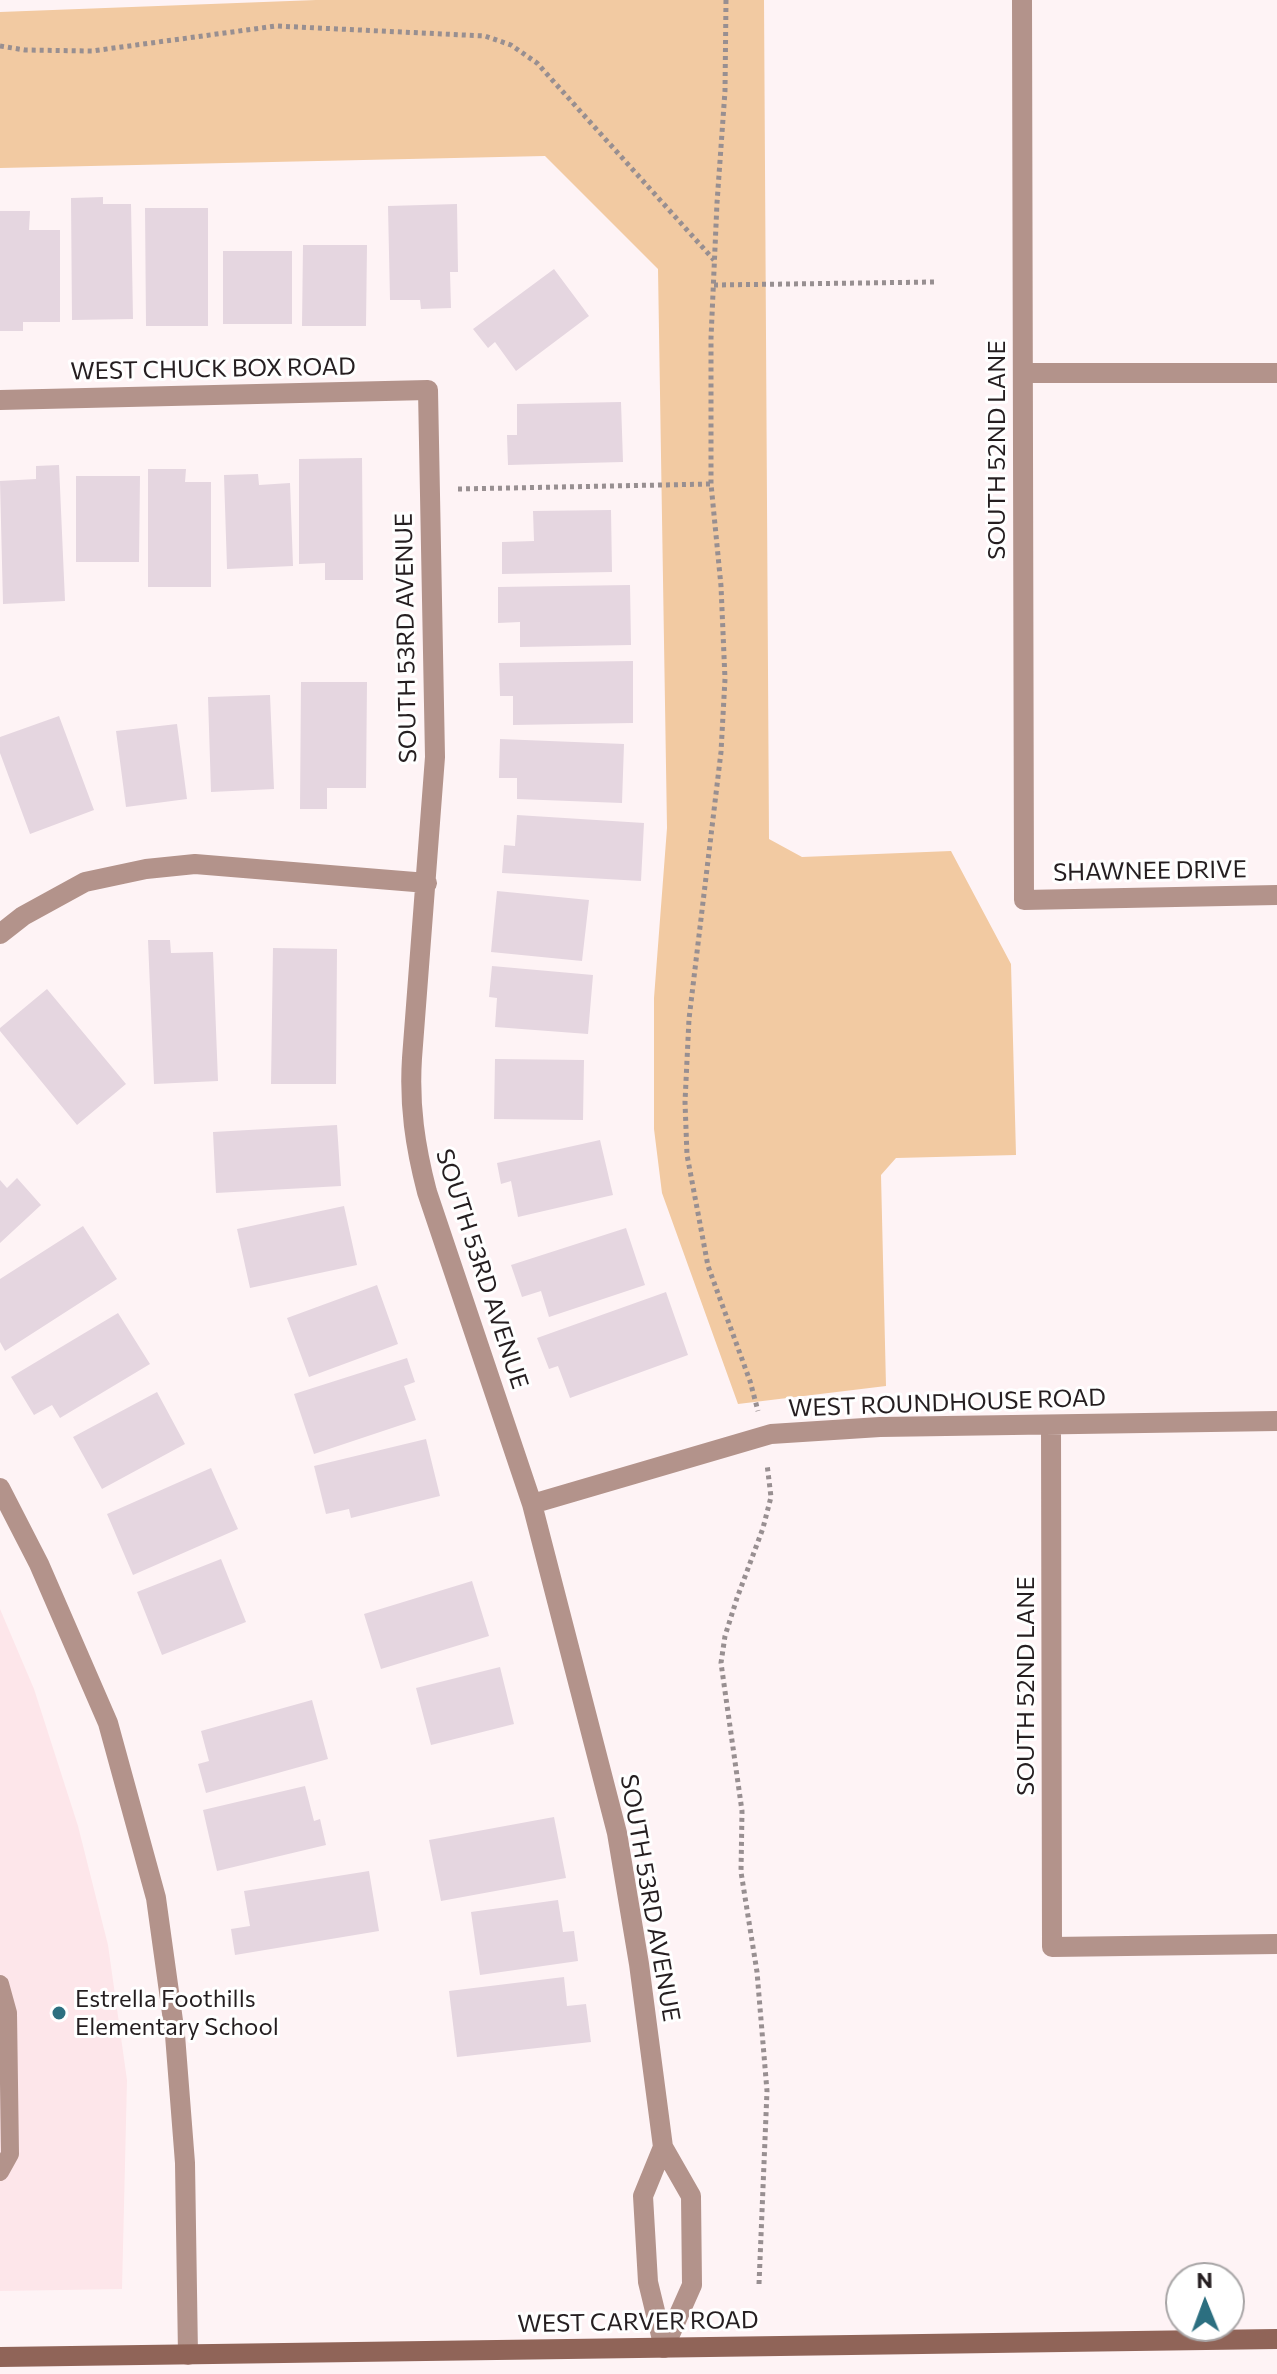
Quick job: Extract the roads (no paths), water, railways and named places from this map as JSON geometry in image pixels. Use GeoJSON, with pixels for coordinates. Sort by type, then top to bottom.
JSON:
{"type":"FeatureCollection","features":[{"type":"Feature","properties":{"kind":"street","name":"SOUTH 52ND LANE"},"geometry":{"type":"LineString","coordinates":[[1022,0],[1024,900]]}},
{"type":"Feature","properties":{"kind":"street"},"geometry":{"type":"LineString","coordinates":[[1023,373],[1277,373]]}},
{"type":"Feature","properties":{"kind":"street","name":"WEST CHUCK BOX ROAD"},"geometry":{"type":"LineString","coordinates":[[0,400],[428,390]]}},
{"type":"Feature","properties":{"kind":"street","name":"SOUTH 53RD AVENUE"},"geometry":{"type":"LineString","coordinates":[[428,390],[435,757],[412,1058],[410,1098],[415,1146],[427,1192],[532,1504],[617,1833],[639,1964],[663,2147],[691,2196],[692,2285],[664,2348]]}},
{"type":"Feature","properties":{"kind":"street"},"geometry":{"type":"LineString","coordinates":[[0,934],[23,916],[85,882],[146,869],[195,864],[427,883]]}},
{"type":"Feature","properties":{"kind":"street","name":"SHAWNEE DRIVE"},"geometry":{"type":"LineString","coordinates":[[1024,900],[1277,895]]}},
{"type":"Feature","properties":{"kind":"street","name":"WEST ROUNDHOUSE ROAD"},"geometry":{"type":"LineString","coordinates":[[532,1504],[764,1436],[880,1427],[1277,1421]]}},
{"type":"Feature","properties":{"kind":"street","name":"SOUTH 52ND LANE"},"geometry":{"type":"LineString","coordinates":[[1051,1425],[1052,1947],[1277,1944]]}},
{"type":"Feature","properties":{"kind":"street"},"geometry":{"type":"LineString","coordinates":[[0,1488],[39,1564],[108,1723],[156,1898],[175,2035],[185,2163],[188,2355]]}},
{"type":"Feature","properties":{"kind":"street","name":"SOUTH 53RD AVENUE"},"geometry":{"type":"LineString","coordinates":[[663,2147],[643,2196],[648,2282],[664,2348]]}},
{"type":"Feature","properties":{"kind":"street","name":"WEST CARVER ROAD"},"geometry":{"type":"LineString","coordinates":[[0,2357],[1277,2339]]}},
{"type":"Feature","properties":{"kind":"lane"},"geometry":{"type":"LineString","coordinates":[[0,1984],[8,2013],[10,2154],[0,2172]]}},
{"type":"Feature","properties":{"kind":"place","name":"Estrella Foothills Elementary School"},"geometry":{"type":"Point","coordinates":[59,2013]}}]}
